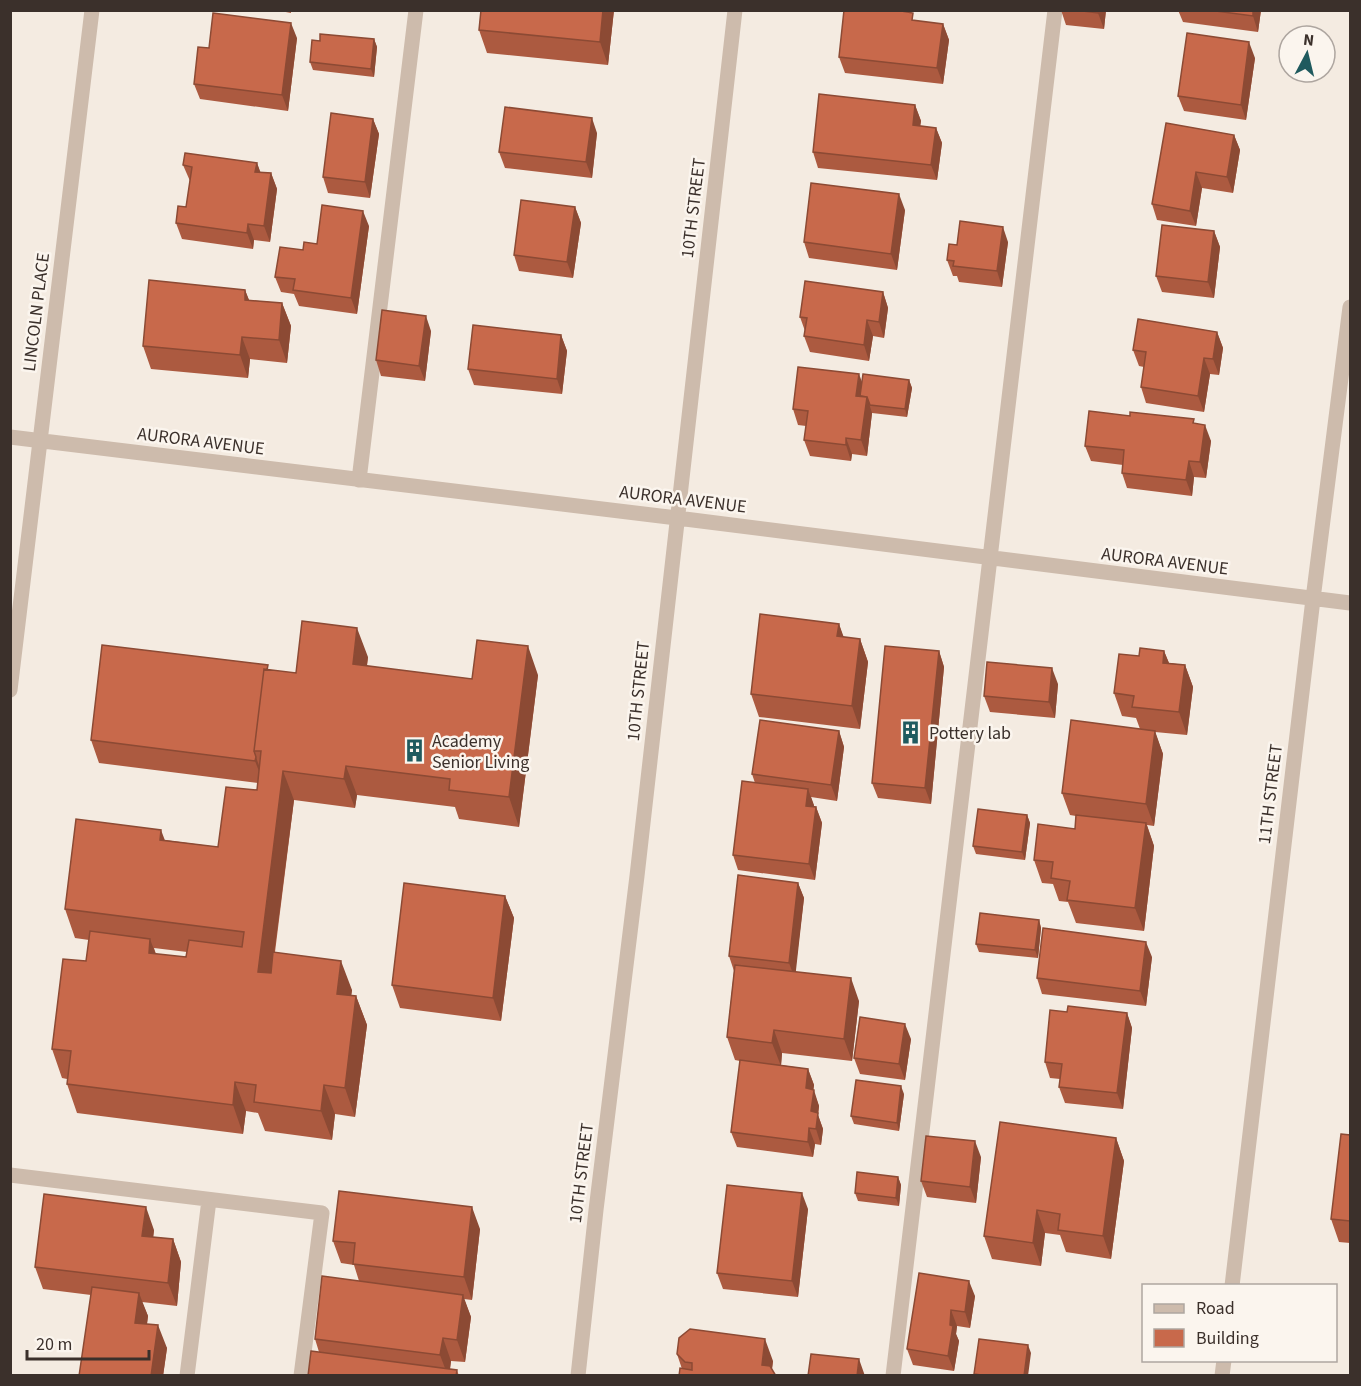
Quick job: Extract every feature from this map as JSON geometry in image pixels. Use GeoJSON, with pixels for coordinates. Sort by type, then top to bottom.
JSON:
{"type":"FeatureCollection","features":[{"type":"Feature","properties":{"kind":"street","name":"LINCOLN PLACE"},"geometry":{"type":"LineString","coordinates":[[10,690],[92,10]]}},
{"type":"Feature","properties":{"kind":"street"},"geometry":{"type":"LineString","coordinates":[[359,480],[416,10]]}},
{"type":"Feature","properties":{"kind":"street","name":"10TH STREET"},"geometry":{"type":"LineString","coordinates":[[578,1376],[735,10]]}},
{"type":"Feature","properties":{"kind":"street"},"geometry":{"type":"LineString","coordinates":[[893,1376],[1055,10]]}},
{"type":"Feature","properties":{"kind":"street","name":"11TH STREET"},"geometry":{"type":"LineString","coordinates":[[1232,1284],[1350,307]]}},
{"type":"Feature","properties":{"kind":"street","name":"AURORA AVENUE"},"geometry":{"type":"LineString","coordinates":[[10,437],[1350,603]]}},
{"type":"Feature","properties":{"kind":"street"},"geometry":{"type":"LineString","coordinates":[[10,1175],[322,1213],[302,1376]]}},
{"type":"Feature","properties":{"kind":"street"},"geometry":{"type":"LineString","coordinates":[[187,1376],[209,1200]]}},
{"type":"Feature","properties":{"kind":"building"},"geometry":{"type":"Polygon","coordinates":[[[481,10],[603,10],[600,42],[479,30],[481,10]]]}},
{"type":"Feature","properties":{"kind":"building"},"geometry":{"type":"Polygon","coordinates":[[[844,10],[895,10],[913,13],[912,20],[943,24],[937,68],[839,57],[844,10]]]}},
{"type":"Feature","properties":{"kind":"building"},"geometry":{"type":"Polygon","coordinates":[[[1074,10],[1098,10],[1098,13],[1074,10]]]}},
{"type":"Feature","properties":{"kind":"building"},"geometry":{"type":"Polygon","coordinates":[[[1208,10],[1253,10],[1253,16],[1208,10]]]}},
{"type":"Feature","properties":{"kind":"building"},"geometry":{"type":"Polygon","coordinates":[[[213,13],[291,23],[282,95],[194,84],[198,47],[209,48],[213,13]]]}},
{"type":"Feature","properties":{"kind":"building"},"geometry":{"type":"Polygon","coordinates":[[[1187,33],[1249,42],[1241,105],[1178,96],[1187,33]]]}},
{"type":"Feature","properties":{"kind":"building"},"geometry":{"type":"Polygon","coordinates":[[[320,34],[374,39],[371,69],[310,62],[312,40],[320,41],[320,34]]]}},
{"type":"Feature","properties":{"kind":"building"},"geometry":{"type":"Polygon","coordinates":[[[819,94],[915,105],[913,125],[936,128],[931,165],[813,152],[819,94]]]}},
{"type":"Feature","properties":{"kind":"building"},"geometry":{"type":"Polygon","coordinates":[[[505,107],[592,118],[586,162],[499,152],[505,107]]]}},
{"type":"Feature","properties":{"kind":"building"},"geometry":{"type":"Polygon","coordinates":[[[331,113],[373,119],[365,182],[323,177],[331,113]]]}},
{"type":"Feature","properties":{"kind":"building"},"geometry":{"type":"Polygon","coordinates":[[[1166,123],[1234,135],[1227,177],[1196,172],[1190,211],[1152,204],[1166,123]]]}},
{"type":"Feature","properties":{"kind":"building"},"geometry":{"type":"Polygon","coordinates":[[[185,153],[257,163],[255,172],[271,173],[264,226],[248,224],[247,233],[176,223],[178,206],[186,207],[192,167],[183,165],[185,153]]]}},
{"type":"Feature","properties":{"kind":"building"},"geometry":{"type":"Polygon","coordinates":[[[811,183],[899,194],[891,254],[804,242],[811,183]]]}},
{"type":"Feature","properties":{"kind":"building"},"geometry":{"type":"Polygon","coordinates":[[[521,200],[575,207],[567,262],[514,255],[521,200]]]}},
{"type":"Feature","properties":{"kind":"building"},"geometry":{"type":"Polygon","coordinates":[[[322,205],[363,211],[351,298],[293,290],[295,279],[275,277],[280,247],[303,250],[304,242],[317,244],[322,205]]]}},
{"type":"Feature","properties":{"kind":"building"},"geometry":{"type":"Polygon","coordinates":[[[960,221],[1003,227],[997,271],[953,266],[954,261],[947,260],[949,244],[957,245],[960,221]]]}},
{"type":"Feature","properties":{"kind":"building"},"geometry":{"type":"Polygon","coordinates":[[[1162,225],[1214,231],[1208,282],[1156,276],[1162,225]]]}},
{"type":"Feature","properties":{"kind":"building"},"geometry":{"type":"Polygon","coordinates":[[[149,280],[245,290],[245,300],[282,303],[279,340],[242,337],[240,355],[143,346],[149,280]]]}},
{"type":"Feature","properties":{"kind":"building"},"geometry":{"type":"Polygon","coordinates":[[[805,281],[883,292],[879,322],[867,320],[864,345],[804,336],[807,318],[800,317],[805,281]]]}},
{"type":"Feature","properties":{"kind":"building"},"geometry":{"type":"Polygon","coordinates":[[[382,310],[426,316],[419,366],[376,360],[382,310]]]}},
{"type":"Feature","properties":{"kind":"building"},"geometry":{"type":"Polygon","coordinates":[[[1138,319],[1217,332],[1213,359],[1204,358],[1198,396],[1141,387],[1146,352],[1133,350],[1138,319]]]}},
{"type":"Feature","properties":{"kind":"building"},"geometry":{"type":"Polygon","coordinates":[[[473,325],[561,335],[557,379],[468,369],[473,325]]]}},
{"type":"Feature","properties":{"kind":"building"},"geometry":{"type":"Polygon","coordinates":[[[798,367],[859,374],[856,396],[867,397],[861,440],[846,438],[846,445],[804,440],[808,411],[793,409],[798,367]]]}},
{"type":"Feature","properties":{"kind":"building"},"geometry":{"type":"Polygon","coordinates":[[[863,374],[909,380],[905,409],[870,405],[867,397],[860,396],[863,374]]]}},
{"type":"Feature","properties":{"kind":"building"},"geometry":{"type":"Polygon","coordinates":[[[1089,411],[1130,416],[1130,412],[1194,419],[1193,423],[1205,425],[1200,462],[1189,461],[1186,480],[1122,473],[1124,450],[1085,446],[1089,411]]]}},
{"type":"Feature","properties":{"kind":"building"},"geometry":{"type":"Polygon","coordinates":[[[760,614],[839,624],[837,636],[860,639],[852,706],[751,694],[760,614]]]}},
{"type":"Feature","properties":{"kind":"building"},"geometry":{"type":"Polygon","coordinates":[[[302,621],[357,628],[353,664],[472,679],[477,640],[528,646],[509,797],[449,790],[450,779],[346,766],[344,779],[283,771],[258,972],[271,973],[273,952],[341,961],[337,994],[356,996],[345,1088],[324,1085],[321,1111],[254,1102],[256,1085],[235,1082],[233,1105],[67,1084],[71,1051],[52,1049],[63,959],[86,961],[90,931],[150,939],[149,953],[186,957],[189,940],[242,947],[244,932],[65,909],[76,819],[161,830],[160,840],[218,847],[226,787],[257,790],[261,751],[254,751],[264,669],[296,673],[302,621]]]}},
{"type":"Feature","properties":{"kind":"building"},"geometry":{"type":"Polygon","coordinates":[[[102,645],[268,665],[267,670],[264,669],[254,751],[255,761],[91,740],[102,645]]]}},
{"type":"Feature","properties":{"kind":"building","name":"Pottery lab"},"geometry":{"type":"Polygon","coordinates":[[[885,646],[939,651],[925,788],[872,783],[885,646]]]}},
{"type":"Feature","properties":{"kind":"building"},"geometry":{"type":"Polygon","coordinates":[[[1140,648],[1164,651],[1163,663],[1185,665],[1179,712],[1132,707],[1134,696],[1114,693],[1119,654],[1139,656],[1140,648]]]}},
{"type":"Feature","properties":{"kind":"building"},"geometry":{"type":"Polygon","coordinates":[[[987,662],[1052,668],[1049,702],[984,696],[987,662]]]}},
{"type":"Feature","properties":{"kind":"building"},"geometry":{"type":"Polygon","coordinates":[[[760,720],[839,731],[831,785],[752,774],[760,720]]]}},
{"type":"Feature","properties":{"kind":"building"},"geometry":{"type":"Polygon","coordinates":[[[1071,720],[1155,731],[1146,804],[1062,793],[1071,720]]]}},
{"type":"Feature","properties":{"kind":"building"},"geometry":{"type":"Polygon","coordinates":[[[742,781],[808,789],[806,806],[816,807],[809,864],[733,855],[742,781]]]}},
{"type":"Feature","properties":{"kind":"building"},"geometry":{"type":"Polygon","coordinates":[[[978,809],[1027,815],[1022,852],[973,846],[978,809]]]}},
{"type":"Feature","properties":{"kind":"building"},"geometry":{"type":"Polygon","coordinates":[[[1076,815],[1146,823],[1135,908],[1067,900],[1070,881],[1051,878],[1053,862],[1034,860],[1038,824],[1075,829],[1076,815]]]}},
{"type":"Feature","properties":{"kind":"building"},"geometry":{"type":"Polygon","coordinates":[[[738,875],[798,883],[789,963],[729,956],[738,875]]]}},
{"type":"Feature","properties":{"kind":"building"},"geometry":{"type":"Polygon","coordinates":[[[404,883],[505,896],[493,998],[392,985],[404,883]]]}},
{"type":"Feature","properties":{"kind":"building"},"geometry":{"type":"Polygon","coordinates":[[[980,913],[1039,920],[1035,950],[976,944],[980,913]]]}},
{"type":"Feature","properties":{"kind":"building"},"geometry":{"type":"Polygon","coordinates":[[[1043,928],[1146,942],[1140,991],[1037,978],[1043,928]]]}},
{"type":"Feature","properties":{"kind":"building"},"geometry":{"type":"Polygon","coordinates":[[[735,965],[851,978],[844,1039],[774,1030],[772,1043],[727,1037],[735,965]]]}},
{"type":"Feature","properties":{"kind":"building"},"geometry":{"type":"Polygon","coordinates":[[[1068,1006],[1127,1013],[1117,1093],[1059,1087],[1062,1064],[1045,1062],[1050,1010],[1067,1012],[1068,1006]]]}},
{"type":"Feature","properties":{"kind":"building"},"geometry":{"type":"Polygon","coordinates":[[[860,1017],[905,1024],[899,1064],[854,1058],[860,1017]]]}},
{"type":"Feature","properties":{"kind":"building"},"geometry":{"type":"Polygon","coordinates":[[[740,1060],[808,1069],[806,1088],[814,1090],[811,1111],[818,1113],[816,1129],[809,1128],[808,1142],[731,1132],[740,1060]]]}},
{"type":"Feature","properties":{"kind":"building"},"geometry":{"type":"Polygon","coordinates":[[[856,1080],[901,1086],[897,1123],[851,1116],[856,1080]]]}},
{"type":"Feature","properties":{"kind":"building"},"geometry":{"type":"Polygon","coordinates":[[[1000,1122],[1116,1138],[1103,1236],[1058,1230],[1060,1214],[1037,1210],[1033,1243],[984,1236],[1000,1122]]]}},
{"type":"Feature","properties":{"kind":"building"},"geometry":{"type":"Polygon","coordinates":[[[1341,1134],[1350,1135],[1350,1221],[1331,1219],[1341,1134]]]}},
{"type":"Feature","properties":{"kind":"building"},"geometry":{"type":"Polygon","coordinates":[[[926,1136],[975,1141],[970,1187],[921,1181],[926,1136]]]}},
{"type":"Feature","properties":{"kind":"building"},"geometry":{"type":"Polygon","coordinates":[[[857,1172],[898,1177],[896,1198],[855,1193],[857,1172]]]}},
{"type":"Feature","properties":{"kind":"building"},"geometry":{"type":"Polygon","coordinates":[[[727,1185],[802,1193],[792,1281],[717,1273],[727,1185]]]}},
{"type":"Feature","properties":{"kind":"building"},"geometry":{"type":"Polygon","coordinates":[[[339,1191],[472,1207],[464,1277],[353,1264],[355,1243],[333,1241],[339,1191]]]}},
{"type":"Feature","properties":{"kind":"building"},"geometry":{"type":"Polygon","coordinates":[[[44,1194],[146,1207],[142,1236],[173,1239],[168,1283],[35,1267],[44,1194]]]}},
{"type":"Feature","properties":{"kind":"building"},"geometry":{"type":"Polygon","coordinates":[[[919,1273],[969,1281],[965,1312],[951,1310],[950,1325],[953,1326],[948,1356],[907,1349],[919,1273]]]}},
{"type":"Feature","properties":{"kind":"building"},"geometry":{"type":"Polygon","coordinates":[[[322,1276],[463,1295],[457,1340],[443,1338],[440,1355],[315,1339],[322,1276]]]}},
{"type":"Feature","properties":{"kind":"building"},"geometry":{"type":"Polygon","coordinates":[[[92,1287],[139,1293],[135,1323],[158,1325],[151,1376],[79,1376],[92,1287]]]}},
{"type":"Feature","properties":{"kind":"building"},"geometry":{"type":"Polygon","coordinates":[[[690,1329],[765,1339],[762,1365],[770,1366],[776,1376],[679,1376],[680,1368],[692,1370],[692,1363],[685,1362],[677,1354],[679,1338],[690,1329]]]}},
{"type":"Feature","properties":{"kind":"building"},"geometry":{"type":"Polygon","coordinates":[[[979,1339],[1028,1345],[1024,1376],[974,1374],[979,1339]]]}},
{"type":"Feature","properties":{"kind":"building"},"geometry":{"type":"Polygon","coordinates":[[[311,1351],[457,1370],[456,1376],[308,1376],[311,1351]]]}},
{"type":"Feature","properties":{"kind":"building"},"geometry":{"type":"Polygon","coordinates":[[[811,1354],[859,1359],[857,1376],[808,1376],[811,1354]]]}},
{"type":"Feature","properties":{"kind":"place","name":"Pottery lab"},"geometry":{"type":"Point","coordinates":[911,733]}},
{"type":"Feature","properties":{"kind":"place","name":"Academy Senior Living"},"geometry":{"type":"Point","coordinates":[414,751]}}]}
